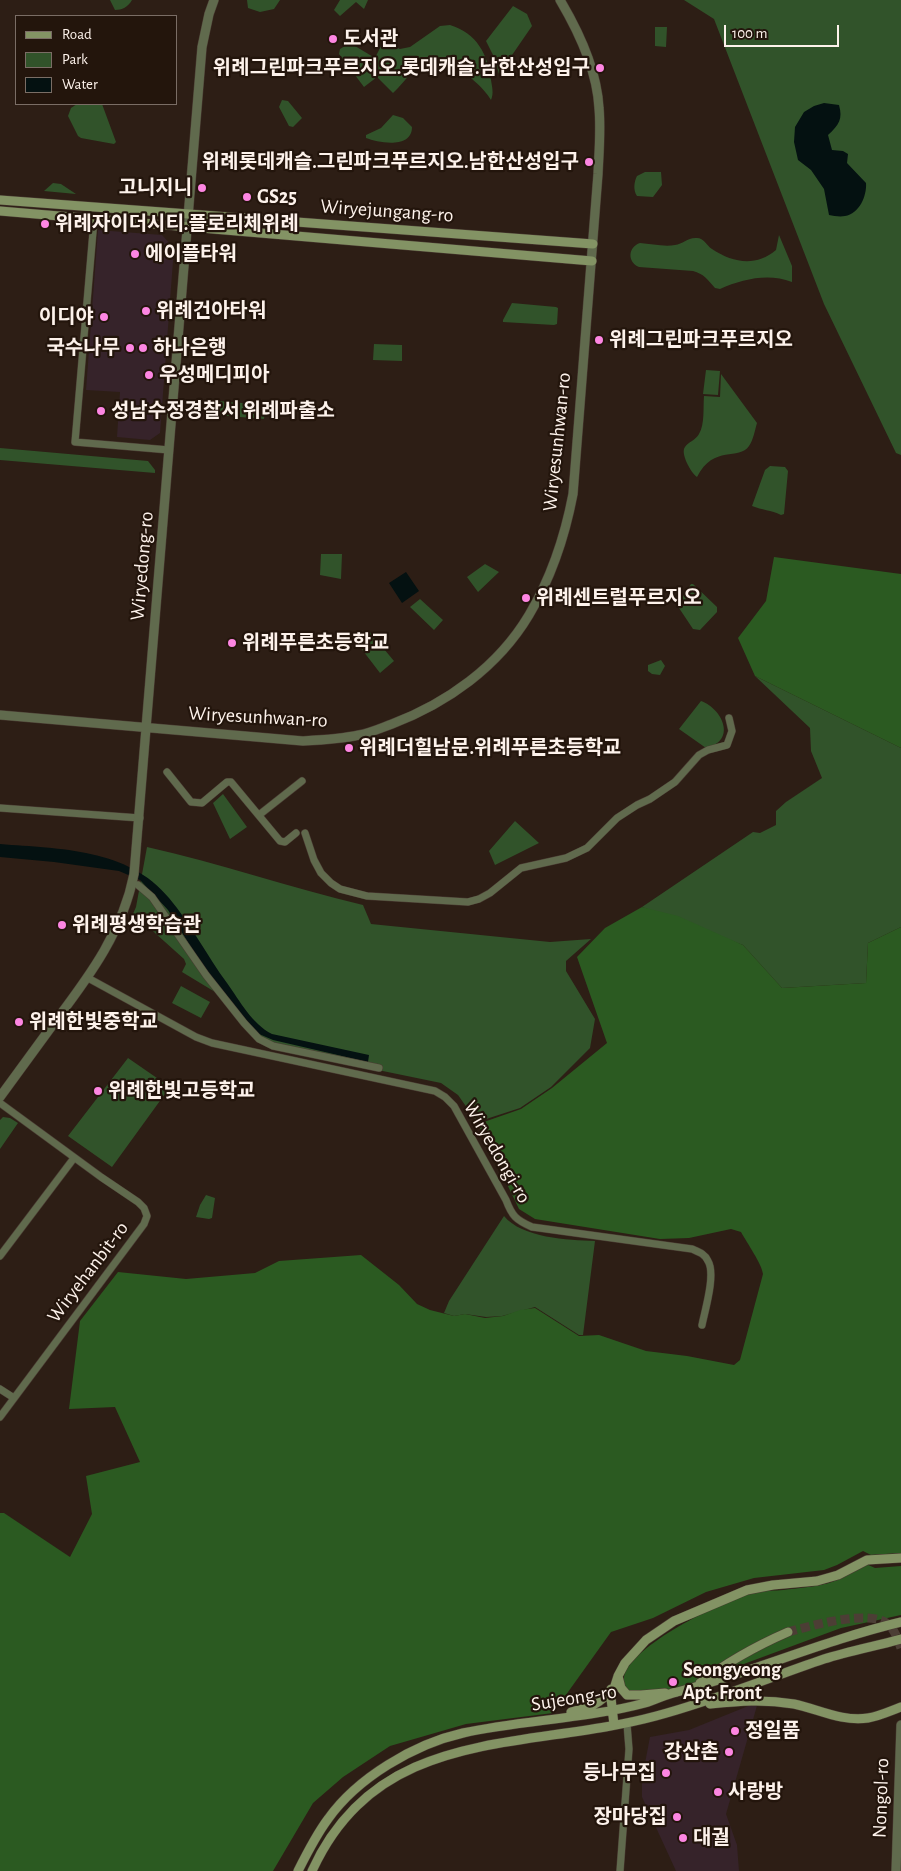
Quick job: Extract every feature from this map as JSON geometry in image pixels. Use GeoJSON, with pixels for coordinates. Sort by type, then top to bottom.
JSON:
{"type":"FeatureCollection","features":[{"type":"Feature","properties":{"kind":"main road","name":"Wiryejungang-ro"},"geometry":{"type":"LineString","coordinates":[[0,200],[593,244]]}},
{"type":"Feature","properties":{"kind":"main road","name":"Wiryejungang-ro"},"geometry":{"type":"LineString","coordinates":[[0,211],[592,261]]}},
{"type":"Feature","properties":{"kind":"main road"},"geometry":{"type":"LineString","coordinates":[[557,1718],[568,1712],[600,1702],[607,1695],[633,1653],[656,1632],[674,1621],[726,1598],[760,1587],[817,1581],[838,1575],[867,1560],[901,1558]]}},
{"type":"Feature","properties":{"kind":"main road","name":"Sujeong-ro"},"geometry":{"type":"LineString","coordinates":[[298,1871],[309,1848],[329,1817],[359,1786],[396,1759],[419,1748],[461,1733],[612,1711],[694,1687],[845,1637],[901,1622]]}},
{"type":"Feature","properties":{"kind":"main road"},"geometry":{"type":"LineString","coordinates":[[694,1687],[730,1661],[754,1647],[788,1632]]}},
{"type":"Feature","properties":{"kind":"main road","name":"Sujeong-ro"},"geometry":{"type":"LineString","coordinates":[[312,1871],[333,1832],[356,1807],[384,1784],[408,1770],[433,1760],[478,1746],[627,1724],[697,1705],[826,1658],[901,1639]]}},
{"type":"Feature","properties":{"kind":"main road"},"geometry":{"type":"LineString","coordinates":[[618,1676],[621,1688],[627,1695],[641,1696],[676,1692]]}},
{"type":"Feature","properties":{"kind":"main road"},"geometry":{"type":"LineString","coordinates":[[614,1725],[611,1698],[618,1676]]}},
{"type":"Feature","properties":{"kind":"main road"},"geometry":{"type":"LineString","coordinates":[[697,1705],[761,1700],[795,1704],[831,1715],[856,1718],[878,1715],[901,1707]]}},
{"type":"Feature","properties":{"kind":"main road"},"geometry":{"type":"LineString","coordinates":[[623,1708],[627,1724]]}},
{"type":"Feature","properties":{"kind":"street","name":"Wiryedong-ro"},"geometry":{"type":"LineString","coordinates":[[0,1097],[88,978],[112,938],[127,905],[131,890],[140,818],[202,47],[214,0]]}},
{"type":"Feature","properties":{"kind":"street","name":"Wiryesunhwan-ro"},"geometry":{"type":"LineString","coordinates":[[0,715],[303,741],[332,740],[361,735],[430,707],[463,686],[497,657],[524,622],[547,580],[564,535],[573,494],[592,261],[600,134],[599,106],[586,53],[560,0]]}},
{"type":"Feature","properties":{"kind":"street"},"geometry":{"type":"LineString","coordinates":[[94,220],[75,442],[169,450]]}},
{"type":"Feature","properties":{"kind":"street"},"geometry":{"type":"LineString","coordinates":[[305,833],[314,860],[321,872],[330,883],[340,890],[367,896],[460,902],[479,899],[500,886],[521,868],[566,858],[587,848],[617,818],[675,782],[699,756],[708,750],[728,745],[732,731],[732,724],[729,718]]}},
{"type":"Feature","properties":{"kind":"street"},"geometry":{"type":"LineString","coordinates":[[167,772],[191,802],[202,803],[227,782],[231,782],[280,841],[285,842],[296,833]]}},
{"type":"Feature","properties":{"kind":"street"},"geometry":{"type":"LineString","coordinates":[[258,815],[302,781]]}},
{"type":"Feature","properties":{"kind":"street"},"geometry":{"type":"LineString","coordinates":[[0,808],[140,818]]}},
{"type":"Feature","properties":{"kind":"street"},"geometry":{"type":"LineString","coordinates":[[138,885],[152,897],[206,975],[259,1039],[273,1046],[379,1068]]}},
{"type":"Feature","properties":{"kind":"street","name":"Wiryedongi-ro"},"geometry":{"type":"LineString","coordinates":[[88,978],[212,1043],[435,1090],[454,1106],[506,1200],[511,1213],[520,1222],[532,1227],[692,1249],[702,1253],[709,1262],[711,1274],[702,1325]]}},
{"type":"Feature","properties":{"kind":"street","name":"Wiryehanbit-ro"},"geometry":{"type":"LineString","coordinates":[[0,1103],[74,1158],[138,1202],[144,1208],[147,1216],[144,1224],[0,1417]]}},
{"type":"Feature","properties":{"kind":"street"},"geometry":{"type":"LineString","coordinates":[[0,1256],[74,1158]]}},
{"type":"Feature","properties":{"kind":"street"},"geometry":{"type":"LineString","coordinates":[[0,1389],[14,1398]]}},
{"type":"Feature","properties":{"kind":"street"},"geometry":{"type":"LineString","coordinates":[[620,1871],[629,1749],[627,1724]]}},
{"type":"Feature","properties":{"kind":"street","name":"Nongol-ro"},"geometry":{"type":"LineString","coordinates":[[896,1871],[901,1725]]}},
{"type":"Feature","properties":{"kind":"shaded area"},"geometry":{"type":"Polygon","coordinates":[[[98,230],[162,235],[174,248],[160,433],[150,440],[117,437],[120,392],[86,390],[98,230]]]}},
{"type":"Feature","properties":{"kind":"shaded area"},"geometry":{"type":"Polygon","coordinates":[[[758,1702],[726,1814],[737,1845],[739,1871],[676,1871],[642,1797],[642,1779],[650,1737],[689,1730],[758,1702]]]}},
{"type":"Feature","properties":{"kind":"green space"},"geometry":{"type":"Polygon","coordinates":[[[110,0],[132,0],[125,8],[115,10],[110,0]]]}},
{"type":"Feature","properties":{"kind":"green space"},"geometry":{"type":"Polygon","coordinates":[[[247,0],[280,0],[274,9],[260,12],[248,8],[247,0]]]}},
{"type":"Feature","properties":{"kind":"green space"},"geometry":{"type":"Polygon","coordinates":[[[340,0],[368,0],[364,9],[356,2],[340,16],[334,10],[340,0]]]}},
{"type":"Feature","properties":{"kind":"green space"},"geometry":{"type":"Polygon","coordinates":[[[684,0],[901,0],[901,455],[896,453],[824,304],[714,19],[684,0]]]}},
{"type":"Feature","properties":{"kind":"green space"},"geometry":{"type":"Polygon","coordinates":[[[513,6],[527,14],[532,26],[499,74],[495,59],[486,41],[513,6]]]}},
{"type":"Feature","properties":{"kind":"green space"},"geometry":{"type":"Polygon","coordinates":[[[450,25],[467,33],[480,46],[489,71],[492,88],[491,100],[484,90],[469,76],[449,66],[419,69],[409,76],[393,93],[377,77],[364,87],[339,54],[340,49],[350,43],[375,58],[383,42],[400,49],[410,47],[440,26],[450,25]]]}},
{"type":"Feature","properties":{"kind":"green space"},"geometry":{"type":"Polygon","coordinates":[[[655,27],[667,27],[666,47],[655,46],[655,27]]]}},
{"type":"Feature","properties":{"kind":"green space"},"geometry":{"type":"Polygon","coordinates":[[[282,100],[288,101],[302,118],[293,127],[289,126],[279,107],[282,100]]]}},
{"type":"Feature","properties":{"kind":"green space"},"geometry":{"type":"Polygon","coordinates":[[[76,105],[102,105],[116,142],[114,144],[78,136],[68,116],[71,108],[76,105]]]}},
{"type":"Feature","properties":{"kind":"green space"},"geometry":{"type":"Polygon","coordinates":[[[393,115],[403,118],[412,127],[411,134],[407,139],[386,143],[366,138],[366,135],[381,128],[393,115]]]}},
{"type":"Feature","properties":{"kind":"green space"},"geometry":{"type":"Polygon","coordinates":[[[645,172],[661,172],[662,185],[653,197],[637,196],[635,191],[637,176],[645,172]]]}},
{"type":"Feature","properties":{"kind":"green space"},"geometry":{"type":"Polygon","coordinates":[[[53,183],[61,184],[76,194],[44,191],[53,183]]]}},
{"type":"Feature","properties":{"kind":"green space"},"geometry":{"type":"Polygon","coordinates":[[[779,235],[792,266],[792,282],[774,278],[756,278],[720,289],[715,288],[705,277],[697,272],[639,267],[632,262],[630,255],[633,248],[640,243],[671,246],[697,238],[720,254],[736,260],[752,261],[761,259],[776,250],[779,235]]]}},
{"type":"Feature","properties":{"kind":"green space"},"geometry":{"type":"Polygon","coordinates":[[[512,303],[556,307],[558,308],[557,324],[503,322],[512,303]]]}},
{"type":"Feature","properties":{"kind":"green space"},"geometry":{"type":"Polygon","coordinates":[[[374,344],[402,345],[402,361],[373,360],[374,344]]]}},
{"type":"Feature","properties":{"kind":"green space"},"geometry":{"type":"Polygon","coordinates":[[[706,370],[720,371],[718,395],[703,394],[706,370]]]}},
{"type":"Feature","properties":{"kind":"green space"},"geometry":{"type":"Polygon","coordinates":[[[721,374],[757,423],[752,441],[745,450],[711,460],[697,477],[687,463],[684,450],[686,445],[698,436],[701,430],[704,396],[720,397],[721,374]]]}},
{"type":"Feature","properties":{"kind":"green space"},"geometry":{"type":"Polygon","coordinates":[[[218,401],[266,405],[264,419],[216,415],[218,401]]]}},
{"type":"Feature","properties":{"kind":"green space"},"geometry":{"type":"Polygon","coordinates":[[[0,448],[148,461],[155,470],[155,473],[0,460],[0,448]]]}},
{"type":"Feature","properties":{"kind":"green space"},"geometry":{"type":"Polygon","coordinates":[[[770,466],[785,467],[788,471],[784,514],[781,515],[752,506],[765,470],[770,466]]]}},
{"type":"Feature","properties":{"kind":"green space"},"geometry":{"type":"Polygon","coordinates":[[[321,554],[342,554],[341,579],[320,575],[321,554]]]}},
{"type":"Feature","properties":{"kind":"green space"},"geometry":{"type":"Polygon","coordinates":[[[774,557],[901,574],[901,748],[755,676],[738,638],[766,601],[774,557]]]}},
{"type":"Feature","properties":{"kind":"green space"},"geometry":{"type":"Polygon","coordinates":[[[485,564],[499,572],[478,592],[467,577],[485,564]]]}},
{"type":"Feature","properties":{"kind":"green space"},"geometry":{"type":"Polygon","coordinates":[[[691,584],[717,607],[717,612],[700,630],[693,629],[677,605],[691,584]]]}},
{"type":"Feature","properties":{"kind":"green space"},"geometry":{"type":"Polygon","coordinates":[[[420,599],[443,620],[434,630],[410,607],[420,599]]]}},
{"type":"Feature","properties":{"kind":"green space"},"geometry":{"type":"Polygon","coordinates":[[[369,631],[394,661],[380,673],[357,643],[369,631]]]}},
{"type":"Feature","properties":{"kind":"green space"},"geometry":{"type":"Polygon","coordinates":[[[661,660],[665,666],[660,675],[652,674],[648,671],[648,665],[661,660]]]}},
{"type":"Feature","properties":{"kind":"green space"},"geometry":{"type":"Polygon","coordinates":[[[755,676],[901,748],[901,927],[868,943],[866,983],[782,988],[743,945],[642,907],[753,832],[760,833],[776,825],[776,811],[822,778],[811,751],[810,728],[755,676]]]}},
{"type":"Feature","properties":{"kind":"green space"},"geometry":{"type":"Polygon","coordinates":[[[701,701],[715,711],[723,725],[724,732],[716,744],[706,748],[679,729],[701,701]]]}},
{"type":"Feature","properties":{"kind":"green space"},"geometry":{"type":"Polygon","coordinates":[[[223,794],[247,827],[230,839],[213,803],[223,794]]]}},
{"type":"Feature","properties":{"kind":"green space"},"geometry":{"type":"Polygon","coordinates":[[[515,821],[539,843],[495,865],[489,851],[515,821]]]}},
{"type":"Feature","properties":{"kind":"green space"},"geometry":{"type":"Polygon","coordinates":[[[147,847],[363,905],[371,924],[550,942],[591,939],[566,961],[566,971],[595,1019],[590,1048],[551,1087],[520,1108],[477,1122],[458,1095],[441,1083],[339,1062],[260,1042],[240,1023],[220,995],[182,972],[186,964],[184,959],[145,924],[129,923],[136,907],[147,847]]]}},
{"type":"Feature","properties":{"kind":"green space"},"geometry":{"type":"Polygon","coordinates":[[[642,907],[678,916],[743,945],[782,988],[866,983],[868,943],[901,927],[901,1553],[871,1555],[863,1551],[824,1570],[754,1578],[706,1592],[653,1618],[611,1632],[553,1713],[466,1724],[390,1746],[343,1777],[313,1803],[273,1871],[0,1871],[0,1513],[4,1513],[70,1557],[92,1514],[86,1476],[140,1462],[115,1407],[69,1409],[80,1321],[118,1272],[186,1279],[255,1273],[279,1261],[361,1255],[399,1285],[417,1304],[430,1310],[454,1316],[465,1314],[485,1318],[503,1316],[520,1310],[535,1308],[579,1336],[599,1335],[646,1351],[687,1356],[734,1365],[740,1360],[763,1274],[757,1259],[741,1232],[731,1229],[689,1238],[660,1239],[535,1219],[519,1209],[478,1124],[521,1109],[552,1088],[607,1043],[577,957],[605,928],[642,907]]]}},
{"type":"Feature","properties":{"kind":"green space"},"geometry":{"type":"Polygon","coordinates":[[[181,986],[210,1002],[201,1018],[172,1003],[181,986]]]}},
{"type":"Feature","properties":{"kind":"green space"},"geometry":{"type":"Polygon","coordinates":[[[128,1058],[170,1087],[112,1167],[68,1136],[128,1058]]]}},
{"type":"Feature","properties":{"kind":"green space"},"geometry":{"type":"Polygon","coordinates":[[[3,1117],[10,1118],[18,1123],[0,1149],[0,1120],[3,1117]]]}},
{"type":"Feature","properties":{"kind":"green space"},"geometry":{"type":"Polygon","coordinates":[[[206,1195],[215,1198],[212,1218],[209,1219],[196,1217],[206,1195]]]}},
{"type":"Feature","properties":{"kind":"green space"},"geometry":{"type":"Polygon","coordinates":[[[504,1216],[522,1229],[534,1233],[572,1240],[595,1241],[583,1335],[579,1335],[535,1307],[502,1316],[486,1317],[465,1314],[454,1316],[444,1313],[449,1301],[504,1216]]]}},
{"type":"Feature","properties":{"kind":"green space"},"geometry":{"type":"Polygon","coordinates":[[[866,1564],[875,1568],[901,1566],[901,1615],[841,1628],[679,1688],[638,1697],[624,1692],[624,1675],[633,1661],[647,1648],[684,1624],[743,1596],[763,1591],[818,1586],[843,1577],[866,1564]]]}},
{"type":"Feature","properties":{"kind":"water"},"geometry":{"type":"Polygon","coordinates":[[[824,103],[839,105],[841,114],[839,122],[828,135],[832,150],[843,151],[848,154],[847,163],[866,183],[861,204],[850,215],[829,215],[824,189],[811,170],[798,160],[794,142],[795,127],[804,112],[824,103]]]}},
{"type":"Feature","properties":{"kind":"water"},"geometry":{"type":"Polygon","coordinates":[[[406,572],[419,591],[402,603],[389,583],[406,572]]]}},
{"type":"Feature","properties":{"kind":"water"},"geometry":{"type":"Polygon","coordinates":[[[0,844],[92,854],[134,869],[169,898],[185,918],[220,973],[252,1018],[265,1030],[272,1034],[369,1055],[368,1062],[273,1040],[259,1034],[207,973],[168,910],[140,880],[119,871],[0,857],[0,844]]]}},
{"type":"Feature","properties":{"kind":"tunnel"},"geometry":{"type":"LineString","coordinates":[[788,1632],[839,1620],[867,1618],[888,1624],[901,1648]]}},
{"type":"Feature","properties":{"kind":"place","name":"도서관"},"geometry":{"type":"Point","coordinates":[333,39]}},
{"type":"Feature","properties":{"kind":"place","name":"위례그린파크푸르지오.롯데캐슬.남한산성입구"},"geometry":{"type":"Point","coordinates":[600,68]}},
{"type":"Feature","properties":{"kind":"place","name":"위례롯데캐슬.그린파크푸르지오.남한산성입구"},"geometry":{"type":"Point","coordinates":[589,162]}},
{"type":"Feature","properties":{"kind":"place","name":"고니지니"},"geometry":{"type":"Point","coordinates":[202,188]}},
{"type":"Feature","properties":{"kind":"place","name":"GS25"},"geometry":{"type":"Point","coordinates":[247,197]}},
{"type":"Feature","properties":{"kind":"place","name":"위례자이더시티.플로리체위례"},"geometry":{"type":"Point","coordinates":[45,224]}},
{"type":"Feature","properties":{"kind":"place","name":"에이플타워"},"geometry":{"type":"Point","coordinates":[135,254]}},
{"type":"Feature","properties":{"kind":"place","name":"위례건아타워"},"geometry":{"type":"Point","coordinates":[146,311]}},
{"type":"Feature","properties":{"kind":"place","name":"이디야"},"geometry":{"type":"Point","coordinates":[104,317]}},
{"type":"Feature","properties":{"kind":"place","name":"위례그린파크푸르지오"},"geometry":{"type":"Point","coordinates":[599,340]}},
{"type":"Feature","properties":{"kind":"place","name":"국수나무"},"geometry":{"type":"Point","coordinates":[130,348]}},
{"type":"Feature","properties":{"kind":"place","name":"하나은행"},"geometry":{"type":"Point","coordinates":[143,348]}},
{"type":"Feature","properties":{"kind":"place","name":"우성메디피아"},"geometry":{"type":"Point","coordinates":[149,375]}},
{"type":"Feature","properties":{"kind":"place","name":"성남수정경찰서 위례파출소"},"geometry":{"type":"Point","coordinates":[101,411]}},
{"type":"Feature","properties":{"kind":"place","name":"위례센트럴푸르지오"},"geometry":{"type":"Point","coordinates":[526,598]}},
{"type":"Feature","properties":{"kind":"place","name":"위례푸른초등학교"},"geometry":{"type":"Point","coordinates":[232,643]}},
{"type":"Feature","properties":{"kind":"place","name":"위례더힐남문.위례푸른초등학교"},"geometry":{"type":"Point","coordinates":[349,748]}},
{"type":"Feature","properties":{"kind":"place","name":"위례평생학습관"},"geometry":{"type":"Point","coordinates":[62,925]}},
{"type":"Feature","properties":{"kind":"place","name":"위례한빛중학교"},"geometry":{"type":"Point","coordinates":[19,1022]}},
{"type":"Feature","properties":{"kind":"place","name":"위례한빛고등학교"},"geometry":{"type":"Point","coordinates":[98,1091]}},
{"type":"Feature","properties":{"kind":"place","name":"Seongyeong Apt. Front"},"geometry":{"type":"Point","coordinates":[673,1682]}},
{"type":"Feature","properties":{"kind":"place","name":"정일품"},"geometry":{"type":"Point","coordinates":[735,1731]}},
{"type":"Feature","properties":{"kind":"place","name":"강산촌"},"geometry":{"type":"Point","coordinates":[729,1752]}},
{"type":"Feature","properties":{"kind":"place","name":"등나무집"},"geometry":{"type":"Point","coordinates":[666,1773]}},
{"type":"Feature","properties":{"kind":"place","name":"사랑방"},"geometry":{"type":"Point","coordinates":[718,1792]}},
{"type":"Feature","properties":{"kind":"place","name":"장마당집"},"geometry":{"type":"Point","coordinates":[677,1817]}},
{"type":"Feature","properties":{"kind":"place","name":"대궐"},"geometry":{"type":"Point","coordinates":[683,1838]}}]}
